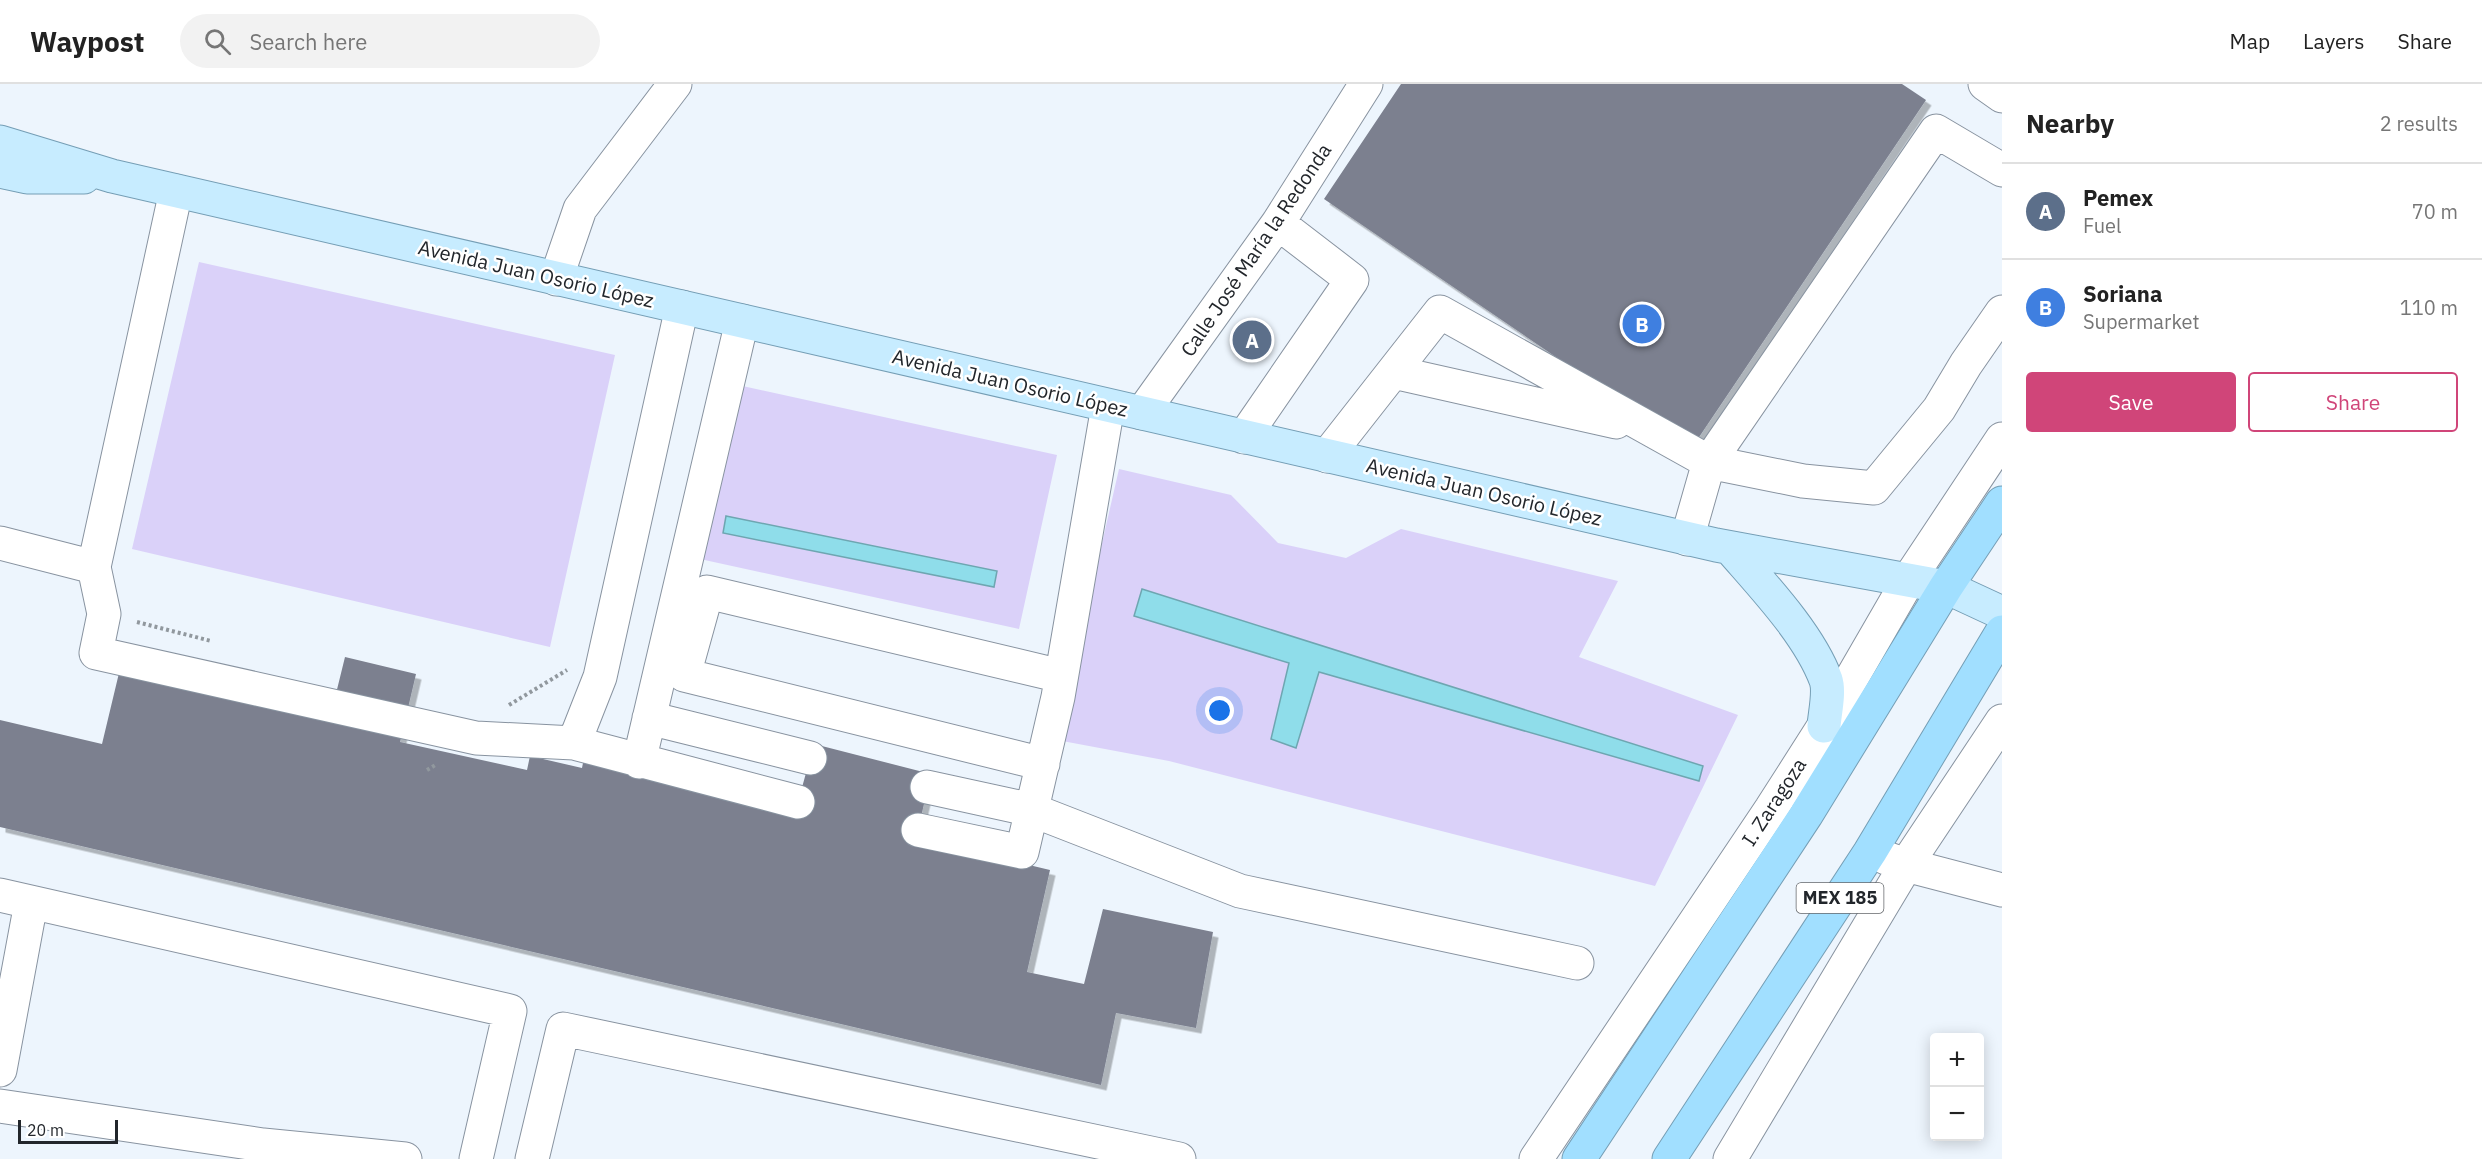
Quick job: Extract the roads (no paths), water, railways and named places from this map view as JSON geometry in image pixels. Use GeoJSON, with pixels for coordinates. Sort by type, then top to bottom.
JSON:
{"type":"FeatureCollection","features":[{"type":"Feature","properties":{"kind":"highway","name":"I. Zaragoza"},"geometry":{"type":"LineString","coordinates":[[1579,1159],[1806,815],[1946,587],[2002,503]]}},
{"type":"Feature","properties":{"kind":"highway","name":"MEX 185"},"geometry":{"type":"LineString","coordinates":[[1669,1159],[1870,852],[2002,632]]}},
{"type":"Feature","properties":{"kind":"main road","name":"Avenida Juan Osorio López"},"geometry":{"type":"LineString","coordinates":[[0,142],[112,176],[1687,539],[1731,549],[1946,587],[2002,613]]}},
{"type":"Feature","properties":{"kind":"main road","name":"Avenida Juan Osorio López"},"geometry":{"type":"LineString","coordinates":[[0,171],[27,177],[112,176]]}},
{"type":"Feature","properties":{"kind":"main road"},"geometry":{"type":"LineString","coordinates":[[1731,549],[1786,614],[1806,642],[1827,681],[1824,726]]}},
{"type":"Feature","properties":{"kind":"street"},"geometry":{"type":"LineString","coordinates":[[556,279],[580,209],[675,84]]}},
{"type":"Feature","properties":{"kind":"street","name":"Calle José María la Redonda"},"geometry":{"type":"LineString","coordinates":[[1142,413],[1278,223],[1366,84]]}},
{"type":"Feature","properties":{"kind":"street"},"geometry":{"type":"LineString","coordinates":[[1985,84],[2002,96]]}},
{"type":"Feature","properties":{"kind":"street"},"geometry":{"type":"LineString","coordinates":[[1687,539],[1709,462],[1936,131],[2002,170]]}},
{"type":"Feature","properties":{"kind":"street"},"geometry":{"type":"LineString","coordinates":[[176,191],[94,567],[104,614],[96,653],[477,738],[574,743],[639,762],[798,802]]}},
{"type":"Feature","properties":{"kind":"street"},"geometry":{"type":"LineString","coordinates":[[1244,437],[1352,280],[1278,223]]}},
{"type":"Feature","properties":{"kind":"street"},"geometry":{"type":"LineString","coordinates":[[574,743],[600,677],[682,307]]}},
{"type":"Feature","properties":{"kind":"street"},"geometry":{"type":"LineString","coordinates":[[1327,456],[1440,312],[1709,462],[1803,481],[1874,488],[1939,409],[1966,364],[2002,312]]}},
{"type":"Feature","properties":{"kind":"street"},"geometry":{"type":"LineString","coordinates":[[672,672],[742,321]]}},
{"type":"Feature","properties":{"kind":"street"},"geometry":{"type":"LineString","coordinates":[[1393,372],[1653,431]]}},
{"type":"Feature","properties":{"kind":"street"},"geometry":{"type":"LineString","coordinates":[[918,830],[1022,852],[1061,676],[1108,405]]}},
{"type":"Feature","properties":{"kind":"street","name":"I. Zaragoza"},"geometry":{"type":"LineString","coordinates":[[1536,1159],[1765,818],[1824,726],[1910,579],[2002,439]]}},
{"type":"Feature","properties":{"kind":"street"},"geometry":{"type":"LineString","coordinates":[[0,543],[94,567]]}},
{"type":"Feature","properties":{"kind":"street"},"geometry":{"type":"LineString","coordinates":[[639,762],[649,718],[707,592],[1061,676]]}},
{"type":"Feature","properties":{"kind":"street"},"geometry":{"type":"LineString","coordinates":[[672,672],[1043,764]]}},
{"type":"Feature","properties":{"kind":"street"},"geometry":{"type":"LineString","coordinates":[[649,718],[810,758]]}},
{"type":"Feature","properties":{"kind":"street"},"geometry":{"type":"LineString","coordinates":[[1730,1159],[1906,866],[2002,721]]}},
{"type":"Feature","properties":{"kind":"street"},"geometry":{"type":"LineString","coordinates":[[927,787],[1032,810],[1240,891],[1577,963]]}},
{"type":"Feature","properties":{"kind":"street"},"geometry":{"type":"LineString","coordinates":[[1870,852],[1906,866],[2002,890]]}},
{"type":"Feature","properties":{"kind":"street"},"geometry":{"type":"LineString","coordinates":[[0,895],[510,1011],[476,1159]]}},
{"type":"Feature","properties":{"kind":"street"},"geometry":{"type":"LineString","coordinates":[[0,1070],[31,903]]}},
{"type":"Feature","properties":{"kind":"street"},"geometry":{"type":"LineString","coordinates":[[532,1159],[563,1029],[1179,1159]]}},
{"type":"Feature","properties":{"kind":"street"},"geometry":{"type":"LineString","coordinates":[[0,1106],[263,1145],[405,1159]]}},
{"type":"Feature","properties":{"kind":"water"},"geometry":{"type":"Polygon","coordinates":[[[726,516],[997,571],[994,587],[723,533],[726,516]]]}},
{"type":"Feature","properties":{"kind":"water"},"geometry":{"type":"Polygon","coordinates":[[[1142,589],[1703,766],[1699,781],[1319,672],[1296,748],[1271,739],[1289,663],[1134,616],[1142,589]]]}},
{"type":"Feature","properties":{"kind":"place","name":"Soriana"},"geometry":{"type":"Point","coordinates":[1642,324]}},
{"type":"Feature","properties":{"kind":"place","name":"Pemex"},"geometry":{"type":"Point","coordinates":[1252,340]}}]}
